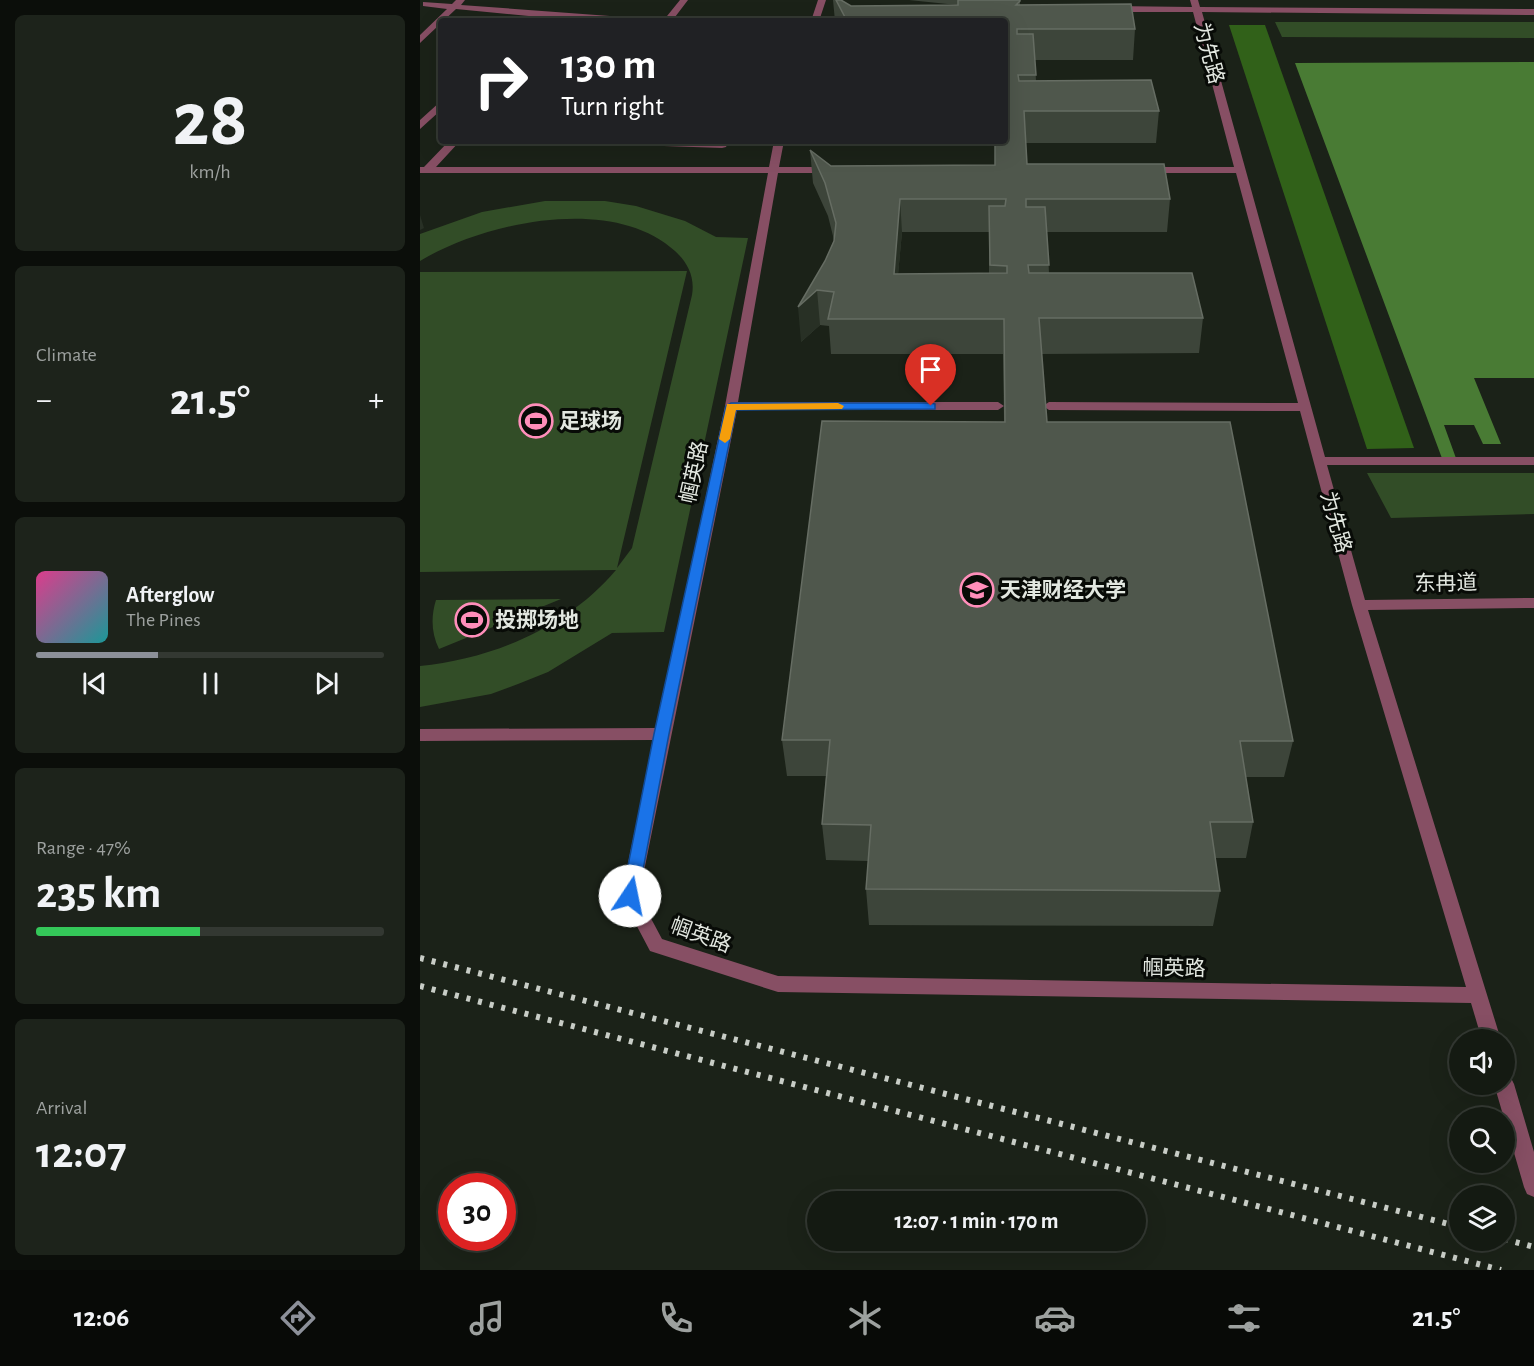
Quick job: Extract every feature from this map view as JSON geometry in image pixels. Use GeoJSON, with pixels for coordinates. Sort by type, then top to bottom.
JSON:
{"type":"FeatureCollection","features":[{"type":"Feature","properties":{"kind":"street"},"geometry":{"type":"LineString","coordinates":[[511,11],[522,0]]}},
{"type":"Feature","properties":{"kind":"street"},"geometry":{"type":"LineString","coordinates":[[669,18],[684,0]]}},
{"type":"Feature","properties":{"kind":"street"},"geometry":{"type":"LineString","coordinates":[[816,18],[822,0]]}},
{"type":"Feature","properties":{"kind":"street"},"geometry":{"type":"LineString","coordinates":[[443,18],[459,3]]}},
{"type":"Feature","properties":{"kind":"street"},"geometry":{"type":"LineString","coordinates":[[425,4],[459,3],[559,18]]}},
{"type":"Feature","properties":{"kind":"street"},"geometry":{"type":"LineString","coordinates":[[1096,9],[1196,4],[1534,12]]}},
{"type":"Feature","properties":{"kind":"street","name":"为先路"},"geometry":{"type":"LineString","coordinates":[[1196,4],[1303,406],[1359,605],[1489,1029]]}},
{"type":"Feature","properties":{"kind":"street"},"geometry":{"type":"LineString","coordinates":[[523,18],[527,13]]}},
{"type":"Feature","properties":{"kind":"street"},"geometry":{"type":"LineString","coordinates":[[420,40],[438,23]]}},
{"type":"Feature","properties":{"kind":"street"},"geometry":{"type":"LineString","coordinates":[[420,126],[438,107]]}},
{"type":"Feature","properties":{"kind":"street"},"geometry":{"type":"LineString","coordinates":[[424,170],[452,144]]}},
{"type":"Feature","properties":{"kind":"street"},"geometry":{"type":"LineString","coordinates":[[693,144],[722,144]]}},
{"type":"Feature","properties":{"kind":"street","name":"帼英路"},"geometry":{"type":"LineString","coordinates":[[778,144],[731,406],[630,896],[656,945],[778,984],[1479,995]]}},
{"type":"Feature","properties":{"kind":"street"},"geometry":{"type":"LineString","coordinates":[[424,170],[842,170]]}},
{"type":"Feature","properties":{"kind":"street"},"geometry":{"type":"LineString","coordinates":[[1136,170],[1241,170]]}},
{"type":"Feature","properties":{"kind":"street"},"geometry":{"type":"LineString","coordinates":[[731,406],[998,406]]}},
{"type":"Feature","properties":{"kind":"street"},"geometry":{"type":"LineString","coordinates":[[1049,406],[1303,406]]}},
{"type":"Feature","properties":{"kind":"street"},"geometry":{"type":"LineString","coordinates":[[1319,461],[1534,461]]}},
{"type":"Feature","properties":{"kind":"street","name":"东冉道"},"geometry":{"type":"LineString","coordinates":[[1359,605],[1534,603]]}},
{"type":"Feature","properties":{"kind":"street"},"geometry":{"type":"LineString","coordinates":[[420,735],[662,734]]}},
{"type":"Feature","properties":{"kind":"street"},"geometry":{"type":"LineString","coordinates":[[1507,1095],[1534,1187]]}},
{"type":"Feature","properties":{"kind":"shaded area"},"geometry":{"type":"Polygon","coordinates":[[[1275,22],[1534,22],[1534,38],[1282,37],[1275,22]]]}},
{"type":"Feature","properties":{"kind":"shaded area"},"geometry":{"type":"Polygon","coordinates":[[[1229,25],[1265,25],[1414,448],[1367,449],[1229,25]]]}},
{"type":"Feature","properties":{"kind":"shaded area"},"geometry":{"type":"Polygon","coordinates":[[[1534,62],[1534,378],[1474,378],[1501,444],[1483,444],[1474,425],[1444,425],[1457,461],[1443,461],[1295,63],[1534,62]]]}},
{"type":"Feature","properties":{"kind":"shaded area","name":"足球场"},"geometry":{"type":"Polygon","coordinates":[[[545,201],[605,201],[636,206],[685,221],[716,237],[748,238],[664,632],[612,633],[548,672],[518,684],[491,694],[420,707],[420,666],[475,656],[527,637],[552,624],[575,608],[616,570],[420,572],[420,272],[687,271],[617,568],[632,548],[692,295],[690,271],[684,260],[649,233],[618,223],[584,219],[548,220],[512,226],[478,235],[420,261],[420,234],[482,212],[545,201]]]}},
{"type":"Feature","properties":{"kind":"shaded area"},"geometry":{"type":"Polygon","coordinates":[[[1367,473],[1534,473],[1534,514],[1391,518],[1367,473]]]}},
{"type":"Feature","properties":{"kind":"shaded area","name":"投掷场地"},"geometry":{"type":"Polygon","coordinates":[[[561,599],[439,649],[434,637],[433,612],[436,600],[561,599]]]}},
{"type":"Feature","properties":{"kind":"building"},"geometry":{"type":"Polygon","coordinates":[[[836,0],[841,0],[851,6],[958,5],[958,0],[1020,0],[1016,5],[1131,4],[1135,29],[1017,29],[1017,34],[1033,34],[1036,75],[1018,75],[1019,81],[1151,80],[1159,111],[1024,111],[1027,164],[1164,164],[1170,199],[1026,199],[1026,207],[1045,207],[1049,265],[1028,265],[1029,273],[1192,273],[1203,318],[1039,318],[1047,422],[1230,422],[1293,741],[1240,741],[1253,822],[1210,822],[1220,891],[866,889],[871,825],[822,824],[830,740],[782,740],[822,421],[1005,422],[1004,319],[828,319],[834,292],[817,290],[798,307],[825,261],[834,241],[836,223],[825,183],[810,150],[831,166],[995,165],[995,144],[1008,144],[1008,18],[845,18],[836,0]],[[900,199],[894,274],[1007,273],[1007,266],[990,265],[989,206],[1005,206],[1006,199],[900,199]]]}},
{"type":"Feature","properties":{"kind":"railway"},"geometry":{"type":"LineString","coordinates":[[420,958],[1449,1224]]}},
{"type":"Feature","properties":{"kind":"railway"},"geometry":{"type":"LineString","coordinates":[[420,986],[1501,1270]]}},
{"type":"Feature","properties":{"kind":"railway"},"geometry":{"type":"LineString","coordinates":[[1515,1242],[1534,1247]]}},
{"type":"Feature","properties":{"kind":"slow traffic"},"geometry":{"type":"LineString","coordinates":[[725,439],[731,406],[838,406]]}},
{"type":"Feature","properties":{"kind":"place","name":"足球场"},"geometry":{"type":"Point","coordinates":[536,421]}},
{"type":"Feature","properties":{"kind":"place","name":"天津财经大学"},"geometry":{"type":"Point","coordinates":[977,590]}},
{"type":"Feature","properties":{"kind":"place","name":"投掷场地"},"geometry":{"type":"Point","coordinates":[472,620]}},
{"type":"Feature","properties":{"kind":"route"},"geometry":{"type":"LineString","coordinates":[[630,896],[731,406],[931,406]]}}]}
